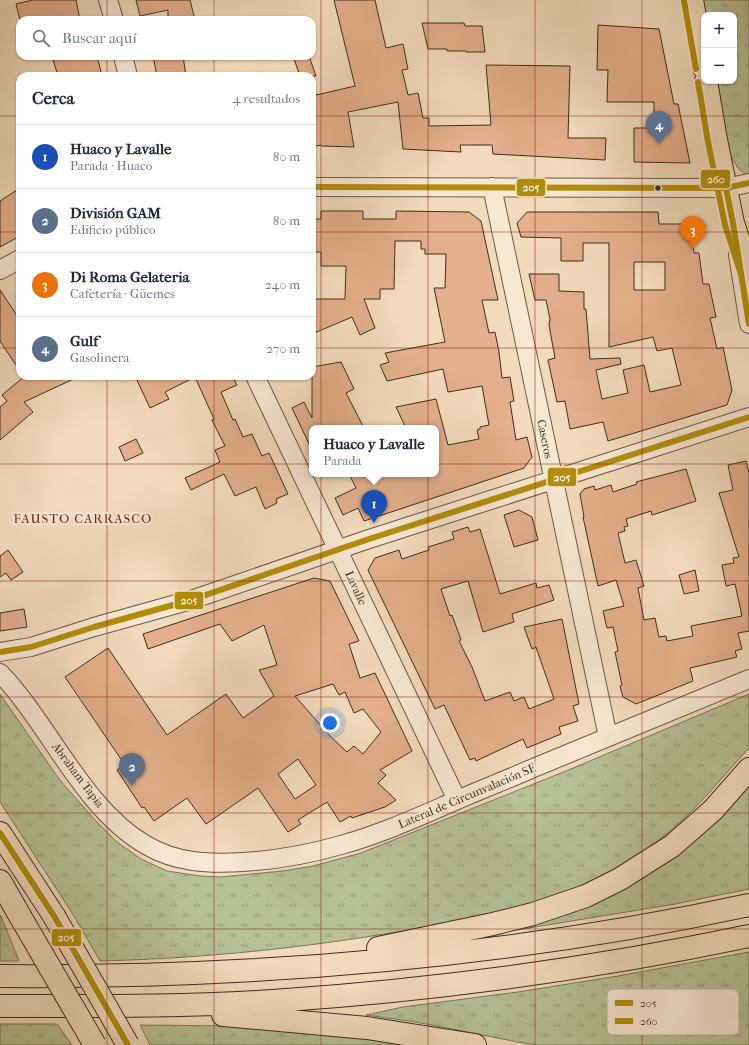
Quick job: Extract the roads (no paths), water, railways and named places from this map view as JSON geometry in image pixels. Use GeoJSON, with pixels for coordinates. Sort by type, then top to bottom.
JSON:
{"type":"FeatureCollection","features":[{"type":"Feature","properties":{"kind":"main road"},"geometry":{"type":"LineString","coordinates":[[692,0],[701,51]]}},
{"type":"Feature","properties":{"kind":"main road"},"geometry":{"type":"LineString","coordinates":[[707,84],[726,188],[734,223],[749,271]]}},
{"type":"Feature","properties":{"kind":"main road"},"geometry":{"type":"LineString","coordinates":[[202,973],[386,947],[493,924],[566,904],[620,879],[672,846],[712,810],[749,769]]}},
{"type":"Feature","properties":{"kind":"main road"},"geometry":{"type":"LineString","coordinates":[[0,833],[54,916],[128,1045]]}},
{"type":"Feature","properties":{"kind":"main road"},"geometry":{"type":"LineString","coordinates":[[0,881],[95,1045]]}},
{"type":"Feature","properties":{"kind":"main road"},"geometry":{"type":"LineString","coordinates":[[0,976],[202,973],[291,969],[361,963],[479,951],[650,924],[749,905]]}},
{"type":"Feature","properties":{"kind":"main road"},"geometry":{"type":"LineString","coordinates":[[0,1006],[128,1006],[272,1001],[458,984],[580,968],[749,936]]}},
{"type":"Feature","properties":{"kind":"main road"},"geometry":{"type":"LineString","coordinates":[[128,1006],[367,1028],[475,1045]]}},
{"type":"Feature","properties":{"kind":"street"},"geometry":{"type":"LineString","coordinates":[[108,0],[113,16]]}},
{"type":"Feature","properties":{"kind":"street"},"geometry":{"type":"LineString","coordinates":[[124,60],[127,72]]}},
{"type":"Feature","properties":{"kind":"street"},"geometry":{"type":"LineString","coordinates":[[316,187],[726,188],[749,183]]}},
{"type":"Feature","properties":{"kind":"street","name":"Caseros"},"geometry":{"type":"LineString","coordinates":[[492,187],[608,737]]}},
{"type":"Feature","properties":{"kind":"street"},"geometry":{"type":"LineString","coordinates":[[726,188],[749,197]]}},
{"type":"Feature","properties":{"kind":"street"},"geometry":{"type":"LineString","coordinates":[[734,223],[749,324]]}},
{"type":"Feature","properties":{"kind":"street"},"geometry":{"type":"LineString","coordinates":[[0,270],[16,262]]}},
{"type":"Feature","properties":{"kind":"street","name":"Lavalle"},"geometry":{"type":"LineString","coordinates":[[257,380],[457,800]]}},
{"type":"Feature","properties":{"kind":"street"},"geometry":{"type":"LineString","coordinates":[[0,652],[31,648],[94,627],[191,600],[338,550],[749,417]]}},
{"type":"Feature","properties":{"kind":"street","name":"Abraham Tapia"},"geometry":{"type":"LineString","coordinates":[[0,673],[10,683],[81,782],[105,811],[134,838],[160,852],[174,857]]}},
{"type":"Feature","properties":{"kind":"street","name":"Lateral de Circunvalación SE"},"geometry":{"type":"LineString","coordinates":[[174,857],[190,861],[230,863],[271,859],[318,851],[341,845],[404,823],[749,679]]}},
{"type":"Feature","properties":{"kind":"place","name":"Gulf"},"geometry":{"type":"Point","coordinates":[659,144]}},
{"type":"Feature","properties":{"kind":"place","name":"Di Roma Gelateria"},"geometry":{"type":"Point","coordinates":[693,249]}},
{"type":"Feature","properties":{"kind":"place","name":"Huaco y Lavalle"},"geometry":{"type":"Point","coordinates":[374,523]}},
{"type":"Feature","properties":{"kind":"place","name":"División GAM"},"geometry":{"type":"Point","coordinates":[132,786]}},
{"type":"Feature","properties":{"kind":"district","name":"FAUSTO CARRASCO"},"geometry":{"type":"Point","coordinates":[83,518]}}]}
